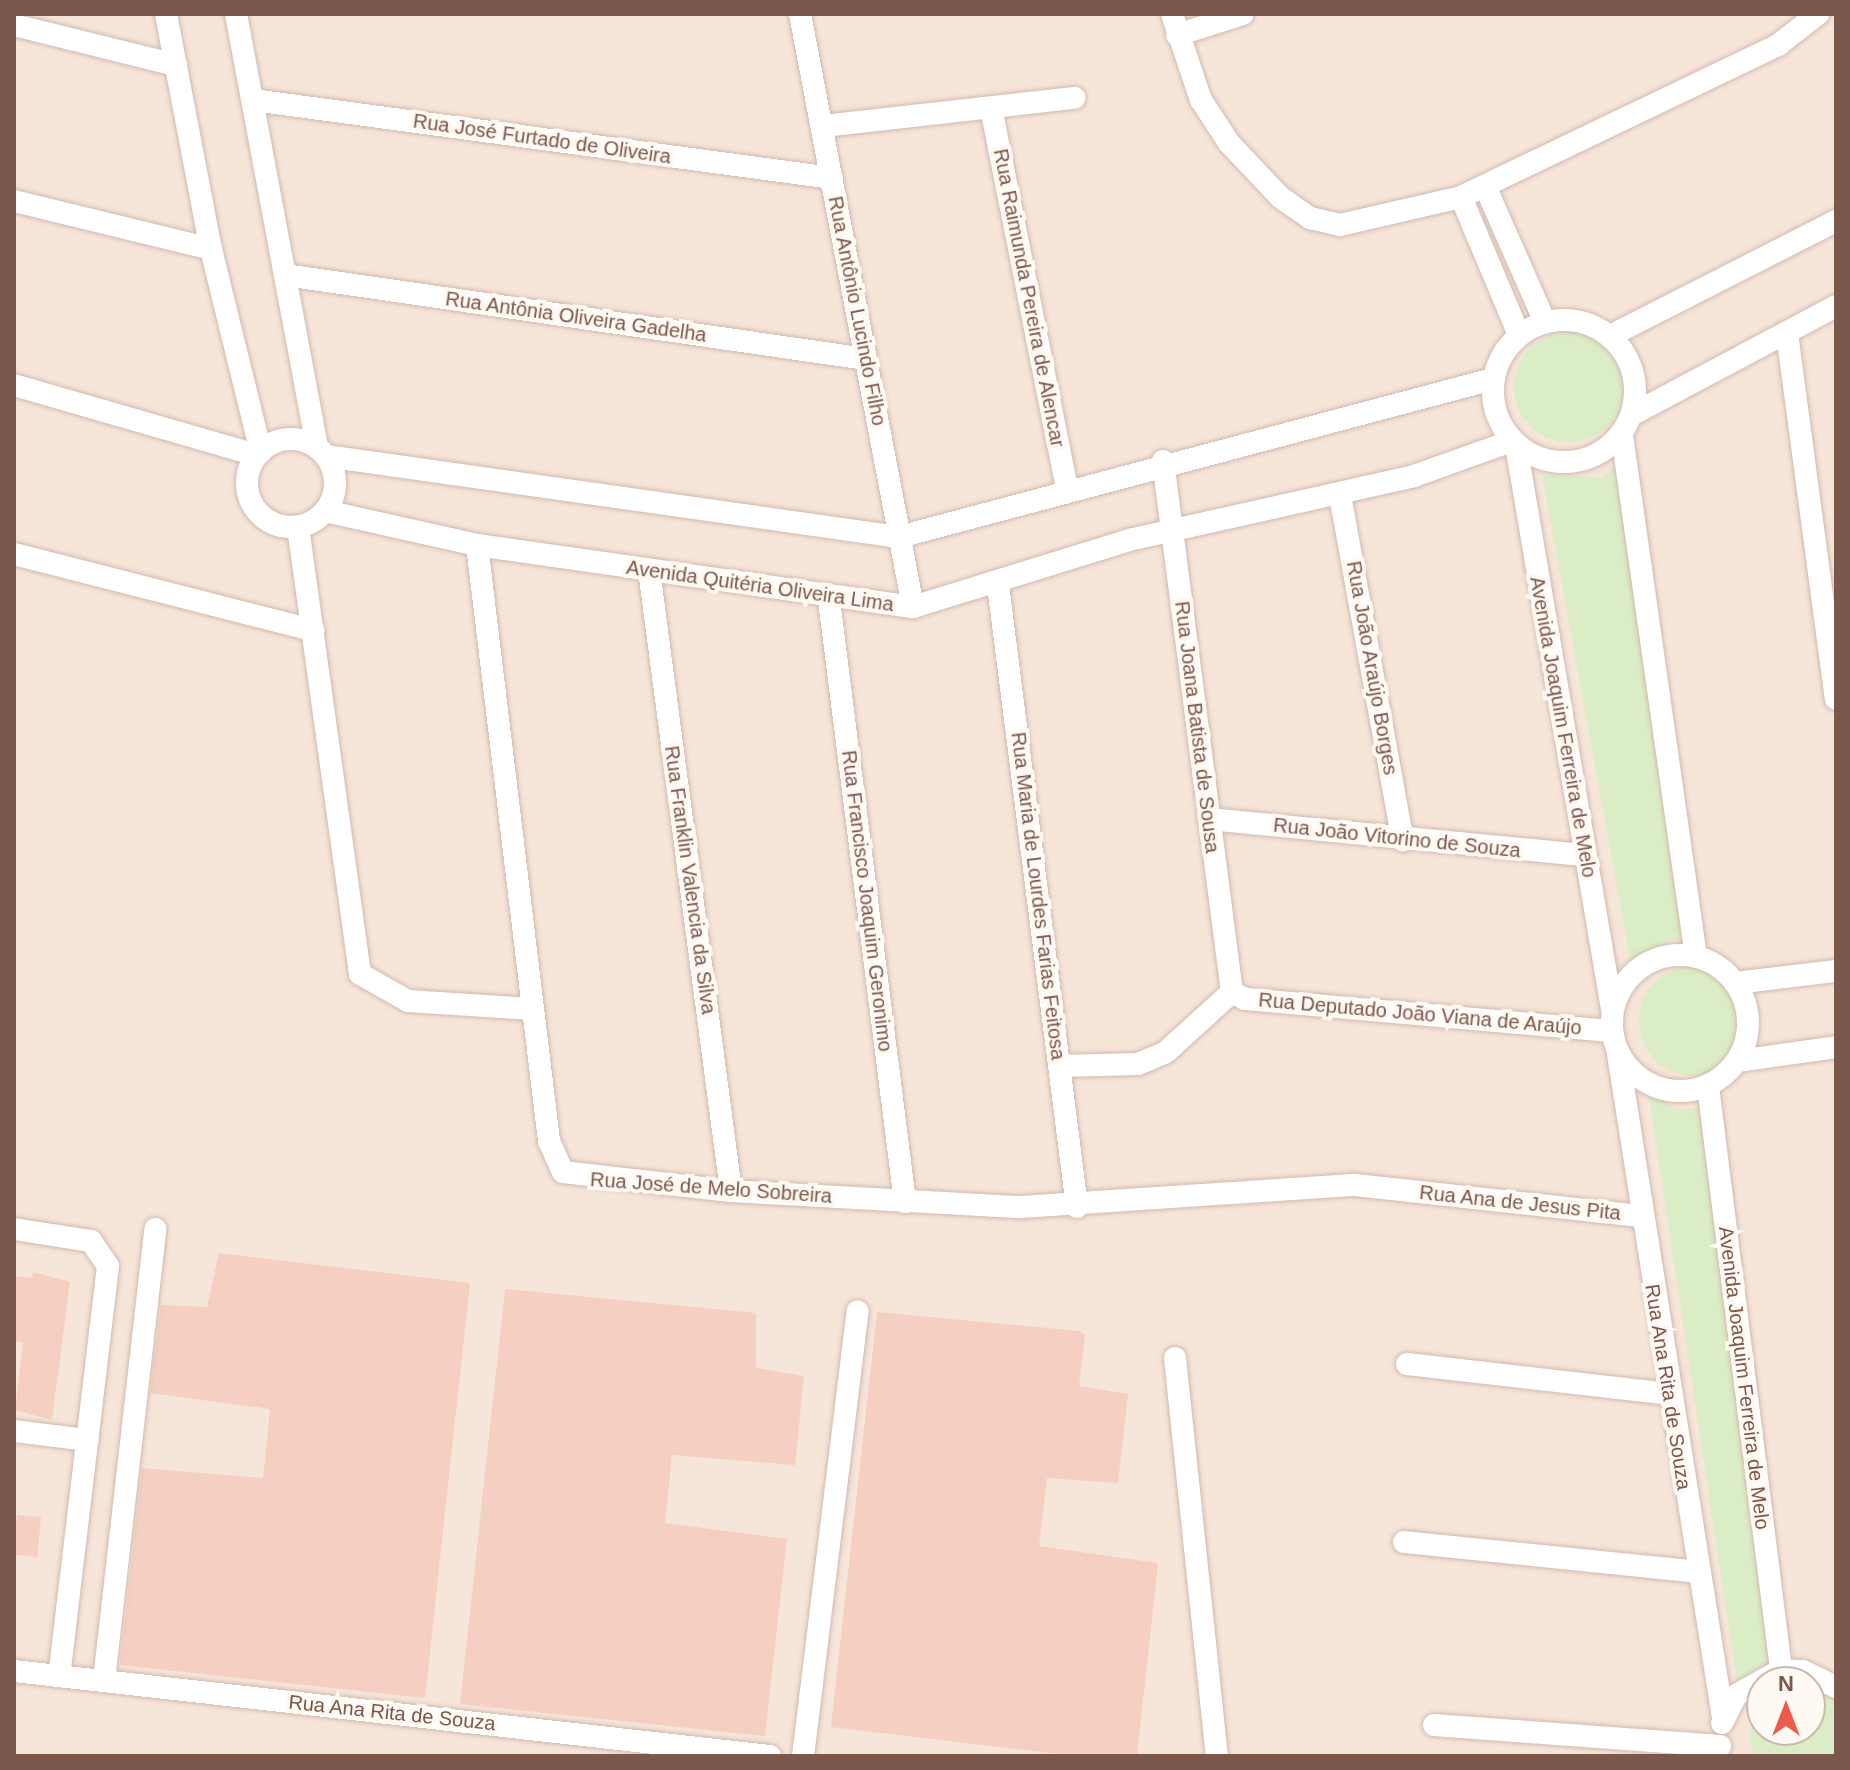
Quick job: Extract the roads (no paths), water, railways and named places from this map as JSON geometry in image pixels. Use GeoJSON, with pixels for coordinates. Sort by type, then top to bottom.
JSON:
{"type":"FeatureCollection","features":[{"type":"Feature","properties":{"kind":"street"},"geometry":{"type":"LineString","coordinates":[[166,14],[211,249],[259,453],[249,498],[268,521],[298,527],[325,511],[335,490],[322,452],[285,275],[236,14]]}},
{"type":"Feature","properties":{"kind":"street","name":"Rua Antônio Lucindo Filho"},"geometry":{"type":"LineString","coordinates":[[800,14],[913,607]]}},
{"type":"Feature","properties":{"kind":"street"},"geometry":{"type":"LineString","coordinates":[[1243,14],[1174,24],[1201,100],[1229,143],[1256,176],[1310,218],[1374,222],[1461,197],[1485,186],[1778,45],[1818,14]]}},
{"type":"Feature","properties":{"kind":"street"},"geometry":{"type":"LineString","coordinates":[[14,25],[176,65]]}},
{"type":"Feature","properties":{"kind":"street"},"geometry":{"type":"LineString","coordinates":[[823,126],[1074,98]]}},
{"type":"Feature","properties":{"kind":"street","name":"Rua José Furtado de Oliveira"},"geometry":{"type":"LineString","coordinates":[[253,100],[832,178]]}},
{"type":"Feature","properties":{"kind":"street","name":"Rua Raimunda Pereira de Alencar"},"geometry":{"type":"LineString","coordinates":[[991,108],[1067,488]]}},
{"type":"Feature","properties":{"kind":"street"},"geometry":{"type":"LineString","coordinates":[[1485,186],[1545,322]]}},
{"type":"Feature","properties":{"kind":"street"},"geometry":{"type":"LineString","coordinates":[[1461,197],[1519,335]]}},
{"type":"Feature","properties":{"kind":"street"},"geometry":{"type":"LineString","coordinates":[[14,201],[211,249]]}},
{"type":"Feature","properties":{"kind":"street"},"geometry":{"type":"LineString","coordinates":[[1610,336],[1836,221]]}},
{"type":"Feature","properties":{"kind":"street","name":"Rua Antônia Oliveira Gadelha"},"geometry":{"type":"LineString","coordinates":[[285,275],[866,359]]}},
{"type":"Feature","properties":{"kind":"street"},"geometry":{"type":"LineString","coordinates":[[1633,414],[1836,306]]}},
{"type":"Feature","properties":{"kind":"street"},"geometry":{"type":"LineString","coordinates":[[1572,320],[1610,336],[1634,372],[1633,414],[1622,435],[1605,451],[1571,462],[1536,457],[1514,443],[1500,423],[1493,379],[1519,335],[1545,322],[1572,320]]}},
{"type":"Feature","properties":{"kind":"street"},"geometry":{"type":"LineString","coordinates":[[1787,333],[1836,699]]}},
{"type":"Feature","properties":{"kind":"street"},"geometry":{"type":"LineString","coordinates":[[14,385],[259,453],[288,439],[322,452],[899,537],[1163,461],[1493,379]]}},
{"type":"Feature","properties":{"kind":"street"},"geometry":{"type":"LineString","coordinates":[[1622,435],[1696,957]]}},
{"type":"Feature","properties":{"kind":"street","name":"Avenida Quitéria Oliveira Lima"},"geometry":{"type":"LineString","coordinates":[[325,511],[477,545],[829,600],[913,607],[998,585],[1171,530],[1340,495],[1514,443]]}},
{"type":"Feature","properties":{"kind":"street","name":"Avenida Joaquim Ferreira de Melo"},"geometry":{"type":"LineString","coordinates":[[1514,443],[1612,1020]]}},
{"type":"Feature","properties":{"kind":"street","name":"Rua Joana Batista de Sousa"},"geometry":{"type":"LineString","coordinates":[[1163,461],[1232,992]]}},
{"type":"Feature","properties":{"kind":"street","name":"Rua João Araújo Borges"},"geometry":{"type":"LineString","coordinates":[[1340,495],[1403,840]]}},
{"type":"Feature","properties":{"kind":"street"},"geometry":{"type":"LineString","coordinates":[[298,527],[360,974],[408,1001],[532,1009]]}},
{"type":"Feature","properties":{"kind":"street","name":"Rua José de Melo Sobreira"},"geometry":{"type":"LineString","coordinates":[[477,545],[549,1141],[563,1172],[731,1191],[905,1202],[1077,1207],[1310,1185],[1398,1190]]}},
{"type":"Feature","properties":{"kind":"street"},"geometry":{"type":"LineString","coordinates":[[14,554],[313,630]]}},
{"type":"Feature","properties":{"kind":"street","name":"Rua Franklin Valencia da Silva"},"geometry":{"type":"LineString","coordinates":[[649,570],[731,1191]]}},
{"type":"Feature","properties":{"kind":"street","name":"Rua Maria de Lourdes Farias Feitosa"},"geometry":{"type":"LineString","coordinates":[[998,585],[1077,1207]]}},
{"type":"Feature","properties":{"kind":"street","name":"Rua Francisco Joaquim Geronimo"},"geometry":{"type":"LineString","coordinates":[[829,600],[905,1202]]}},
{"type":"Feature","properties":{"kind":"street","name":"Rua João Vitorino de Souza"},"geometry":{"type":"LineString","coordinates":[[1209,819],[1403,840],[1585,855]]}},
{"type":"Feature","properties":{"kind":"street"},"geometry":{"type":"LineString","coordinates":[[1674,955],[1696,957],[1735,983],[1749,1022],[1737,1061],[1708,1086],[1656,1088],[1618,1054],[1612,1020],[1634,972],[1674,955]]}},
{"type":"Feature","properties":{"kind":"street"},"geometry":{"type":"LineString","coordinates":[[1735,983],[1836,971]]}},
{"type":"Feature","properties":{"kind":"street"},"geometry":{"type":"LineString","coordinates":[[1059,1066],[1138,1064],[1166,1052],[1232,992]]}},
{"type":"Feature","properties":{"kind":"street","name":"Rua Deputado João Viana de Araújo"},"geometry":{"type":"LineString","coordinates":[[1232,992],[1245,999],[1612,1020]]}},
{"type":"Feature","properties":{"kind":"street"},"geometry":{"type":"LineString","coordinates":[[1737,1061],[1836,1047]]}},
{"type":"Feature","properties":{"kind":"street","name":"Rua Ana Rita de Souza"},"geometry":{"type":"LineString","coordinates":[[1618,1054],[1669,1394],[1723,1718],[1722,1751]]}},
{"type":"Feature","properties":{"kind":"street","name":"Avenida Joaquim Ferreira de Melo"},"geometry":{"type":"LineString","coordinates":[[1708,1086],[1780,1666]]}},
{"type":"Feature","properties":{"kind":"street","name":"Rua Ana de Jesus Pita"},"geometry":{"type":"LineString","coordinates":[[1398,1190],[1642,1216]]}},
{"type":"Feature","properties":{"kind":"street"},"geometry":{"type":"LineString","coordinates":[[14,1229],[79,1237],[105,1255],[109,1276],[59,1676]]}},
{"type":"Feature","properties":{"kind":"street"},"geometry":{"type":"LineString","coordinates":[[104,1680],[155,1229]]}},
{"type":"Feature","properties":{"kind":"street"},"geometry":{"type":"LineString","coordinates":[[803,1756],[858,1311]]}},
{"type":"Feature","properties":{"kind":"street"},"geometry":{"type":"LineString","coordinates":[[1175,1358],[1217,1756]]}},
{"type":"Feature","properties":{"kind":"street"},"geometry":{"type":"LineString","coordinates":[[1407,1364],[1669,1394]]}},
{"type":"Feature","properties":{"kind":"street"},"geometry":{"type":"LineString","coordinates":[[14,1431],[87,1440]]}},
{"type":"Feature","properties":{"kind":"street"},"geometry":{"type":"LineString","coordinates":[[1404,1542],[1698,1572]]}},
{"type":"Feature","properties":{"kind":"street","name":"Rua Ana Rita de Souza"},"geometry":{"type":"LineString","coordinates":[[14,1671],[770,1756]]}},
{"type":"Feature","properties":{"kind":"street"},"geometry":{"type":"LineString","coordinates":[[1723,1718],[1736,1695],[1746,1689]]}},
{"type":"Feature","properties":{"kind":"street"},"geometry":{"type":"LineString","coordinates":[[1434,1725],[1722,1751]]}}]}
